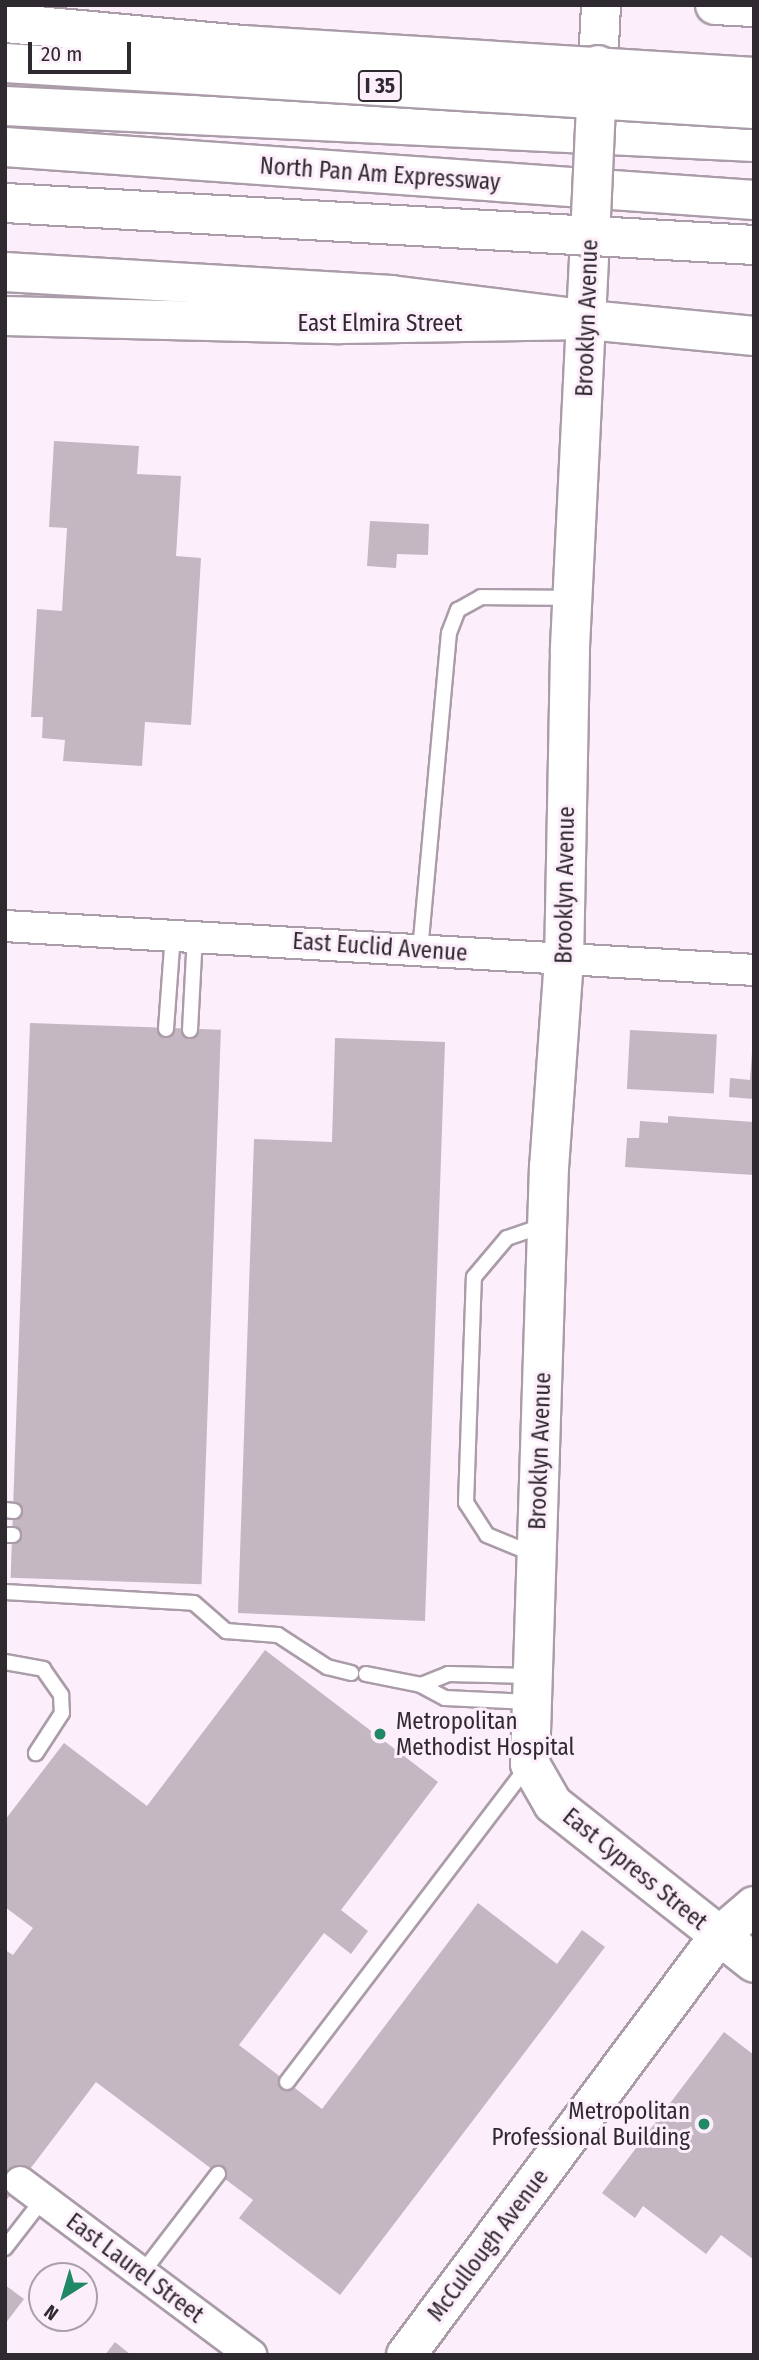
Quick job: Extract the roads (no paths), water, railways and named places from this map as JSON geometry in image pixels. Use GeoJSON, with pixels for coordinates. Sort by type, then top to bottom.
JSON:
{"type":"FeatureCollection","features":[{"type":"Feature","properties":{"kind":"main road","name":"Brooklyn Avenue"},"geometry":{"type":"LineString","coordinates":[[530,1764],[547,1224],[564,959],[573,598],[601,5]]}},
{"type":"Feature","properties":{"kind":"main road"},"geometry":{"type":"LineString","coordinates":[[715,5],[754,7]]}},
{"type":"Feature","properties":{"kind":"main road"},"geometry":{"type":"LineString","coordinates":[[5,23],[242,45],[754,77]]}},
{"type":"Feature","properties":{"kind":"main road","name":"I 35"},"geometry":{"type":"LineString","coordinates":[[5,63],[754,109]]}},
{"type":"Feature","properties":{"kind":"main road","name":"North Pan Am Expressway"},"geometry":{"type":"LineString","coordinates":[[5,106],[754,142]]}},
{"type":"Feature","properties":{"kind":"main road","name":"North Pan Am Expressway"},"geometry":{"type":"LineString","coordinates":[[5,147],[754,200]]}},
{"type":"Feature","properties":{"kind":"main road"},"geometry":{"type":"LineString","coordinates":[[5,203],[754,245]]}},
{"type":"Feature","properties":{"kind":"main road"},"geometry":{"type":"LineString","coordinates":[[5,272],[391,295],[588,320]]}},
{"type":"Feature","properties":{"kind":"main road","name":"East Elmira Street"},"geometry":{"type":"LineString","coordinates":[[5,316],[340,324],[588,320],[754,336]]}},
{"type":"Feature","properties":{"kind":"main road","name":"East Cypress Street"},"geometry":{"type":"LineString","coordinates":[[530,1764],[553,1804],[754,1963]]}},
{"type":"Feature","properties":{"kind":"main road","name":"McCullough Avenue"},"geometry":{"type":"LineString","coordinates":[[406,2355],[719,1936],[754,1906]]}},
{"type":"Feature","properties":{"kind":"street","name":"East Euclid Avenue"},"geometry":{"type":"LineString","coordinates":[[5,926],[184,934],[754,970]]}},
{"type":"Feature","properties":{"kind":"street","name":"East Laurel Street"},"geometry":{"type":"LineString","coordinates":[[32,2191],[251,2355]]}},
{"type":"Feature","properties":{"kind":"lane"},"geometry":{"type":"LineString","coordinates":[[421,951],[449,633],[458,610],[481,597],[573,598]]}},
{"type":"Feature","properties":{"kind":"lane"},"geometry":{"type":"LineString","coordinates":[[166,1028],[184,934]]}},
{"type":"Feature","properties":{"kind":"lane"},"geometry":{"type":"LineString","coordinates":[[184,934],[190,1030]]}},
{"type":"Feature","properties":{"kind":"lane"},"geometry":{"type":"LineString","coordinates":[[536,1555],[487,1535],[466,1503],[474,1277],[507,1238],[547,1224]]}},
{"type":"Feature","properties":{"kind":"lane"},"geometry":{"type":"LineString","coordinates":[[5,1592],[194,1603],[226,1631],[278,1635],[327,1667],[421,1685],[445,1699],[532,1689]]}},
{"type":"Feature","properties":{"kind":"lane"},"geometry":{"type":"LineString","coordinates":[[5,1662],[43,1670],[61,1695],[62,1713],[36,1753]]}},
{"type":"Feature","properties":{"kind":"lane"},"geometry":{"type":"LineString","coordinates":[[421,1685],[448,1674],[532,1689]]}},
{"type":"Feature","properties":{"kind":"lane"},"geometry":{"type":"LineString","coordinates":[[287,2082],[530,1764]]}},
{"type":"Feature","properties":{"kind":"lane"},"geometry":{"type":"LineString","coordinates":[[142,2273],[218,2174]]}},
{"type":"Feature","properties":{"kind":"lane"},"geometry":{"type":"LineString","coordinates":[[5,2248],[32,2191]]}},
{"type":"Feature","properties":{"kind":"place","name":"Metropolitan Methodist Hospital"},"geometry":{"type":"Point","coordinates":[380,1734]}},
{"type":"Feature","properties":{"kind":"place","name":"Metropolitan Professional Building"},"geometry":{"type":"Point","coordinates":[704,2124]}}]}
